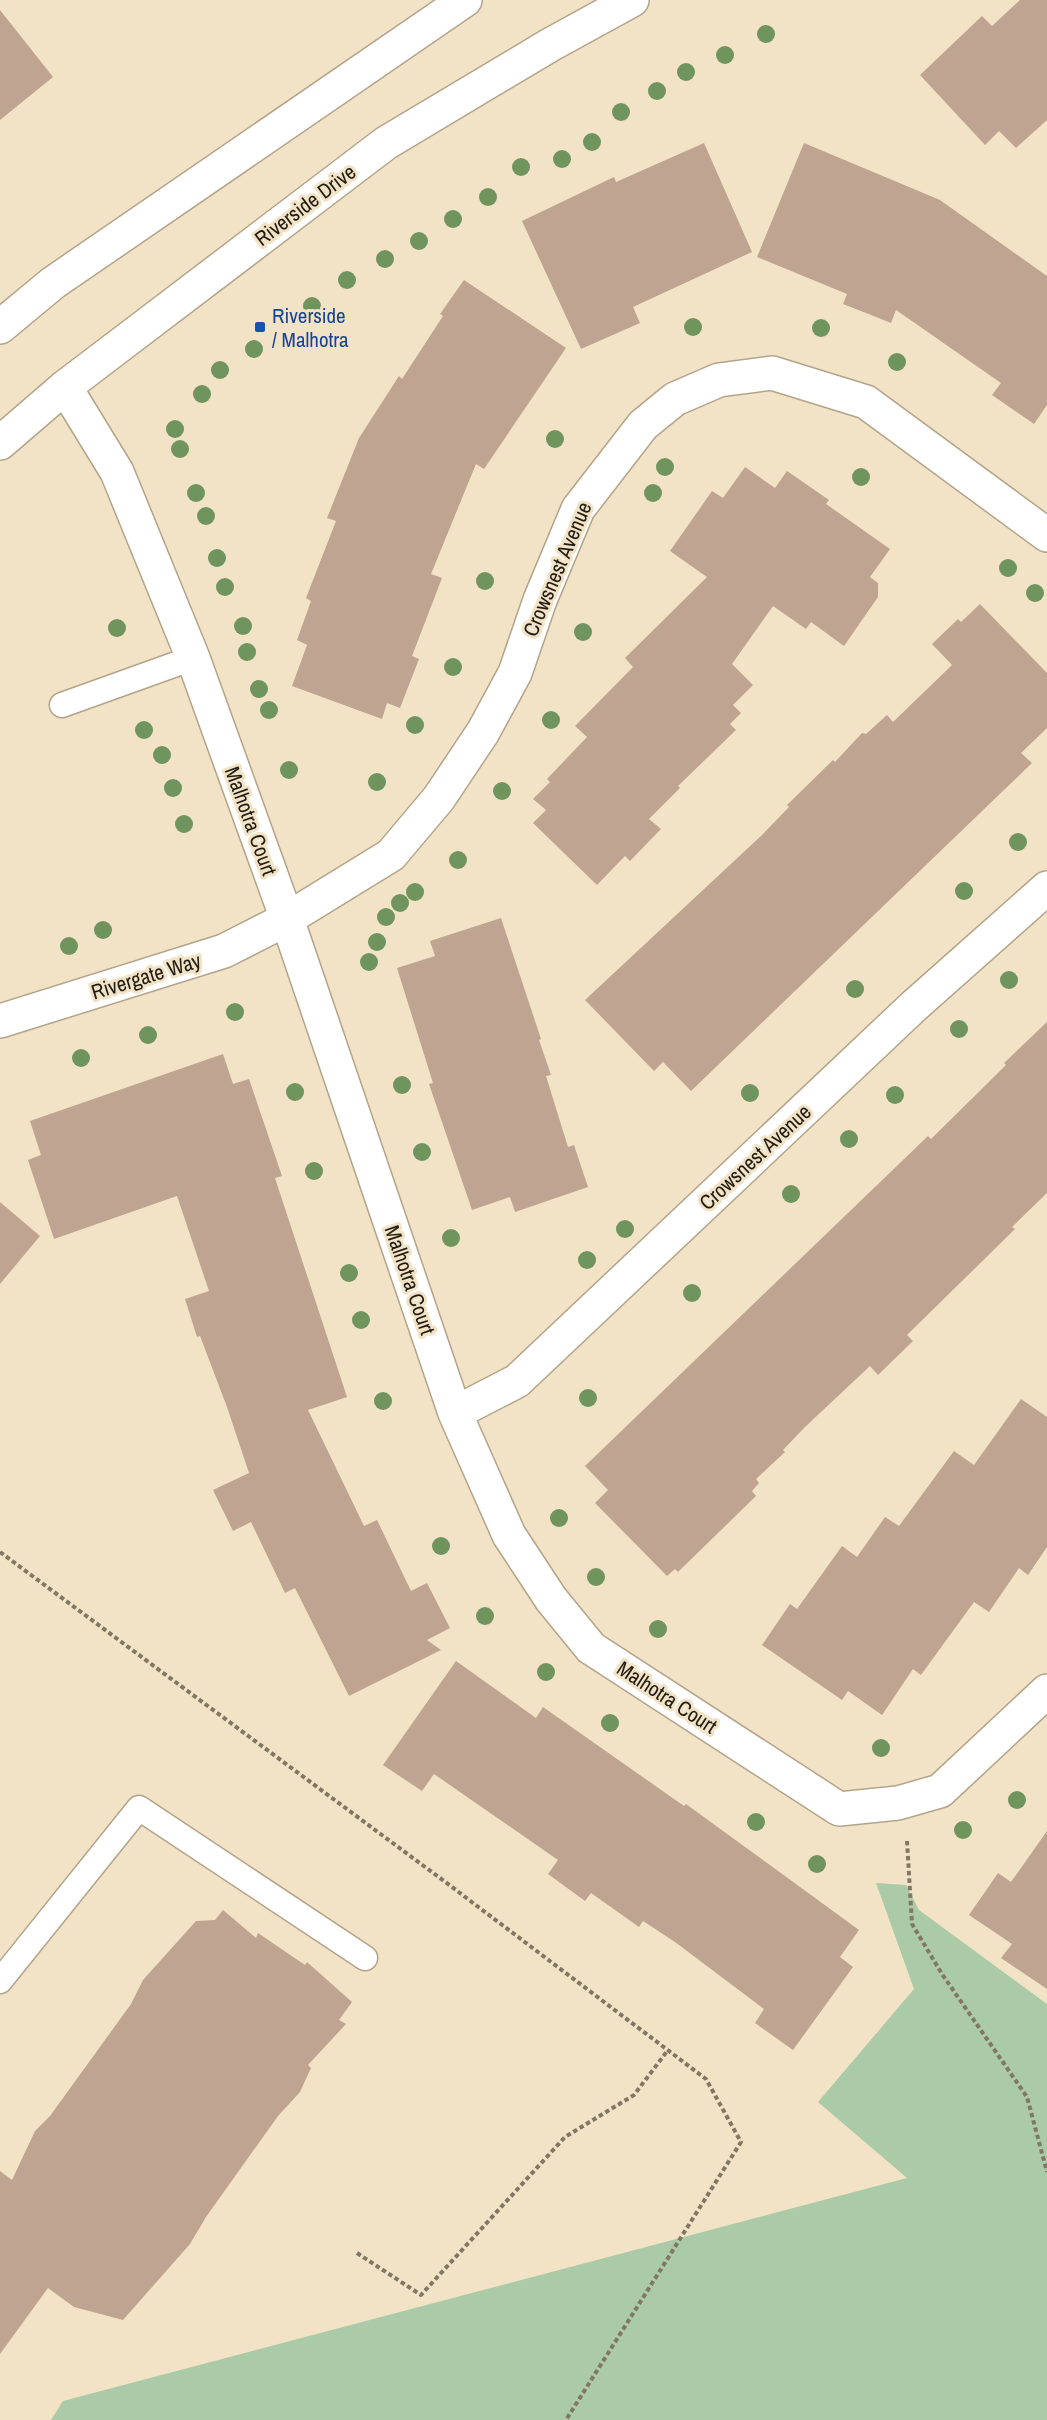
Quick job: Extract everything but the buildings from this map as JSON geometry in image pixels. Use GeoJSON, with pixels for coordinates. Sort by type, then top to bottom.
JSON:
{"type":"FeatureCollection","features":[{"type":"Feature","properties":{"kind":"street"},"geometry":{"type":"LineString","coordinates":[[0,327],[53,283],[465,0]]}},
{"type":"Feature","properties":{"kind":"street","name":"Riverside Drive"},"geometry":{"type":"LineString","coordinates":[[0,443],[65,387],[386,143],[550,45],[632,0]]}},
{"type":"Feature","properties":{"kind":"street","name":"Crowsnest Avenue"},"geometry":{"type":"LineString","coordinates":[[286,919],[391,855],[439,798],[483,732],[515,674],[540,600],[578,509],[643,425],[675,399],[719,380],[772,373],[866,402],[1047,535]]}},
{"type":"Feature","properties":{"kind":"street","name":"Malhotra Court"},"geometry":{"type":"LineString","coordinates":[[65,387],[117,472],[193,658],[286,919],[455,1413],[509,1535],[552,1599],[591,1648],[839,1809],[869,1808],[904,1802],[940,1791],[1047,1691]]}},
{"type":"Feature","properties":{"kind":"street","name":"Crowsnest Avenue"},"geometry":{"type":"LineString","coordinates":[[455,1413],[518,1381],[915,1006],[1047,888]]}},
{"type":"Feature","properties":{"kind":"street","name":"Rivergate Way"},"geometry":{"type":"LineString","coordinates":[[0,1021],[224,951],[286,919]]}},
{"type":"Feature","properties":{"kind":"lane"},"geometry":{"type":"LineString","coordinates":[[62,705],[193,658]]}},
{"type":"Feature","properties":{"kind":"lane"},"geometry":{"type":"LineString","coordinates":[[0,1981],[139,1808],[365,1958]]}},
{"type":"Feature","properties":{"kind":"path"},"geometry":{"type":"LineString","coordinates":[[0,1551],[706,2079],[741,2142],[566,2420]]}},
{"type":"Feature","properties":{"kind":"path"},"geometry":{"type":"LineString","coordinates":[[904,1802],[912,1924],[942,1974],[1027,2097],[1047,2172]]}},
{"type":"Feature","properties":{"kind":"path"},"geometry":{"type":"LineString","coordinates":[[357,2253],[421,2295],[564,2137],[634,2095],[668,2049]]}},
{"type":"Feature","properties":{"kind":"green space"},"geometry":{"type":"Polygon","coordinates":[[[876,1883],[906,1885],[919,1910],[1047,2004],[1047,2420],[51,2420],[63,2401],[907,2178],[818,2102],[914,1989],[876,1883]]]}},
{"type":"Feature","properties":{"kind":"place","name":"Riverside / Malhotra"},"geometry":{"type":"Point","coordinates":[260,327]}}]}
